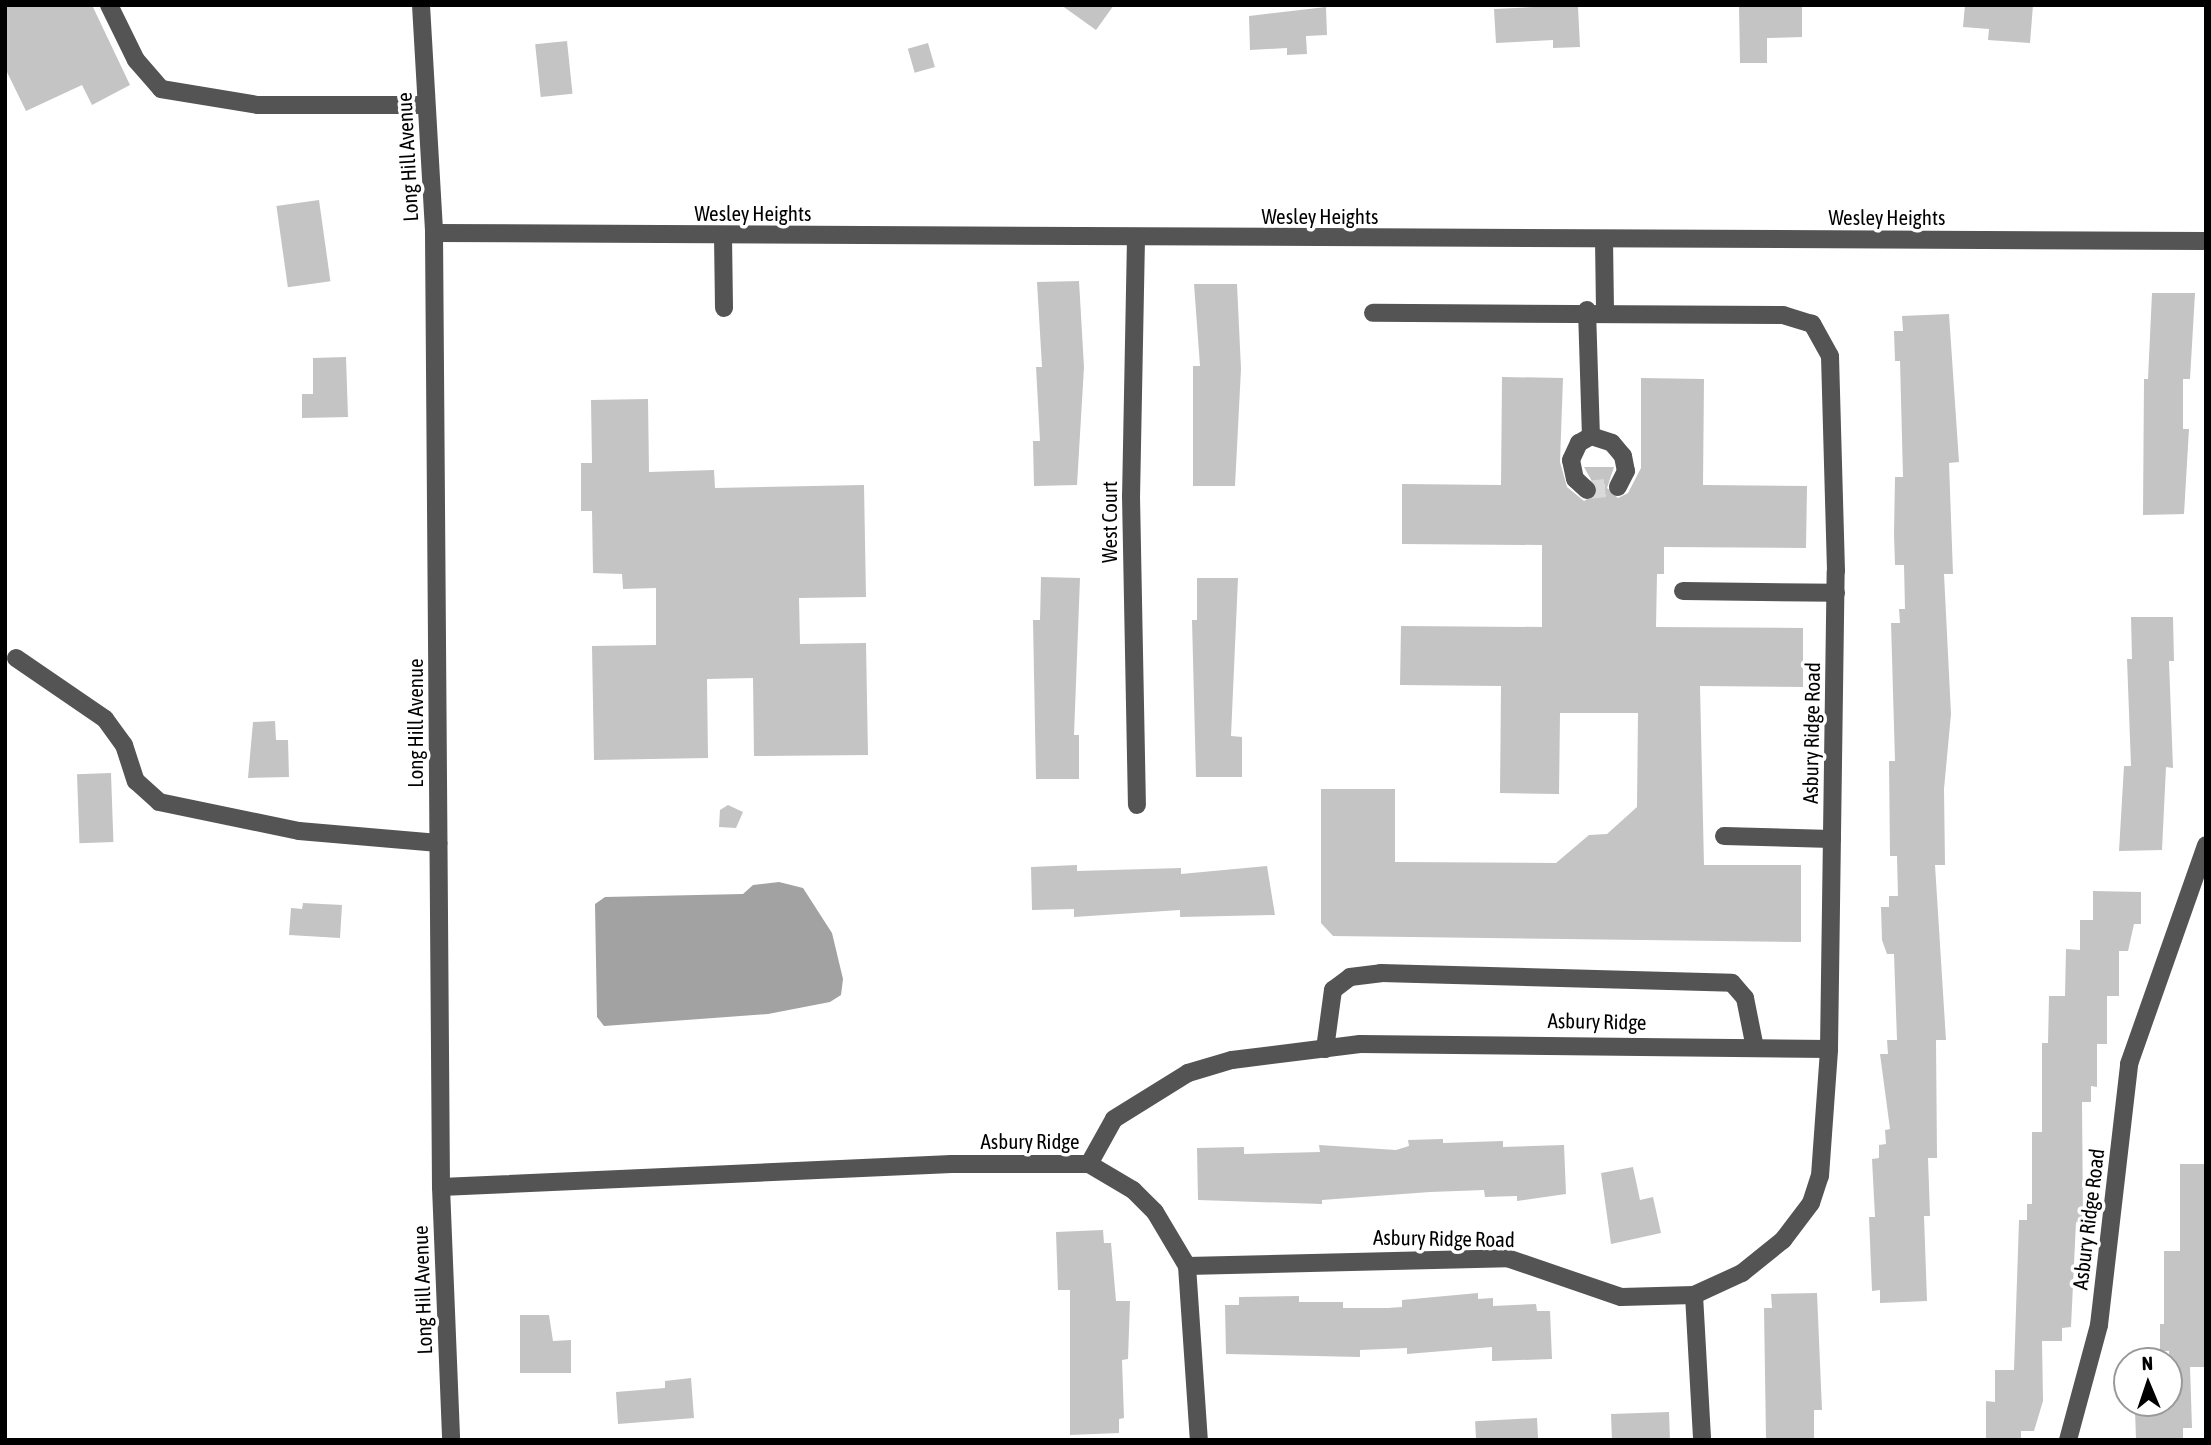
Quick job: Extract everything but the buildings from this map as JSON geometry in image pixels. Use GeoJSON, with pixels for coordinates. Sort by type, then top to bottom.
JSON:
{"type":"FeatureCollection","features":[{"type":"Feature","properties":{"kind":"street"},"geometry":{"type":"LineString","coordinates":[[109,5],[136,60],[161,89],[258,106],[426,105]]}},
{"type":"Feature","properties":{"kind":"street","name":"Long Hill Avenue"},"geometry":{"type":"LineString","coordinates":[[421,5],[434,233],[441,1187],[451,1440]]}},
{"type":"Feature","properties":{"kind":"street","name":"Wesley Heights"},"geometry":{"type":"LineString","coordinates":[[434,233],[2206,241]]}},
{"type":"Feature","properties":{"kind":"street"},"geometry":{"type":"LineString","coordinates":[[723,236],[724,308]]}},
{"type":"Feature","properties":{"kind":"street","name":"West Court"},"geometry":{"type":"LineString","coordinates":[[1136,238],[1131,496],[1137,806]]}},
{"type":"Feature","properties":{"kind":"street"},"geometry":{"type":"LineString","coordinates":[[1591,436],[1596,310],[1604,239]]}},
{"type":"Feature","properties":{"kind":"street","name":"Asbury Ridge Road"},"geometry":{"type":"LineString","coordinates":[[1187,1266],[1507,1258],[1621,1297],[1694,1295],[1710,1292],[1764,1256],[1797,1225],[1811,1203],[1824,1150],[1829,1049],[1836,593],[1830,356],[1812,324],[1783,315],[1596,310],[1373,313]]}},
{"type":"Feature","properties":{"kind":"street"},"geometry":{"type":"LineString","coordinates":[[1587,490],[1575,479],[1570,460],[1579,443],[1591,436],[1612,443],[1623,456],[1626,471],[1618,487]]}},
{"type":"Feature","properties":{"kind":"street"},"geometry":{"type":"LineString","coordinates":[[1683,591],[1836,593]]}},
{"type":"Feature","properties":{"kind":"street"},"geometry":{"type":"LineString","coordinates":[[16,658],[105,719],[124,745],[136,781],[159,803],[299,831],[439,842]]}},
{"type":"Feature","properties":{"kind":"street"},"geometry":{"type":"LineString","coordinates":[[1724,836],[1832,839]]}},
{"type":"Feature","properties":{"kind":"street","name":"Asbury Ridge Road"},"geometry":{"type":"LineString","coordinates":[[2068,1440],[2099,1325],[2129,1065],[2206,845]]}},
{"type":"Feature","properties":{"kind":"street"},"geometry":{"type":"LineString","coordinates":[[1325,1049],[1332,990],[1350,977],[1381,973],[1732,983],[1745,998],[1755,1048]]}},
{"type":"Feature","properties":{"kind":"street","name":"Asbury Ridge"},"geometry":{"type":"LineString","coordinates":[[441,1187],[951,1164],[1089,1164],[1114,1119],[1188,1073],[1231,1060],[1325,1049],[1484,1042],[1829,1049]]}},
{"type":"Feature","properties":{"kind":"street"},"geometry":{"type":"LineString","coordinates":[[1089,1164],[1133,1190],[1155,1212],[1187,1266],[1199,1440]]}},
{"type":"Feature","properties":{"kind":"street"},"geometry":{"type":"LineString","coordinates":[[1694,1295],[1702,1440]]}},
{"type":"Feature","properties":{"kind":"shaded area"},"geometry":{"type":"Polygon","coordinates":[[[779,882],[803,888],[832,933],[843,979],[841,995],[830,1002],[768,1014],[604,1026],[597,1017],[595,904],[605,897],[743,894],[753,885],[779,882]]]}},
{"type":"Feature","properties":{"kind":"tunnel"},"geometry":{"type":"LineString","coordinates":[[1587,490],[1618,487]]}}]}
